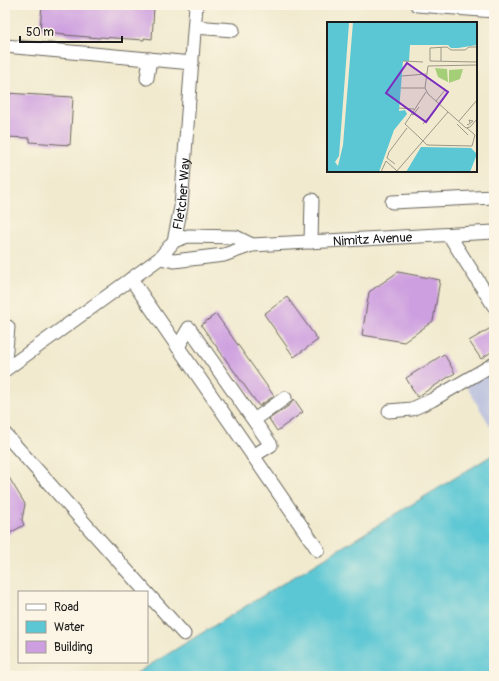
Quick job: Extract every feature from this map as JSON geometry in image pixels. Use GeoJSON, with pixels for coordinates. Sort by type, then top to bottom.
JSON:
{"type":"FeatureCollection","features":[{"type":"Feature","properties":{"kind":"street","name":"Fletcher Way"},"geometry":{"type":"LineString","coordinates":[[5,370],[160,258],[174,241],[181,207],[196,5]]}},
{"type":"Feature","properties":{"kind":"street"},"geometry":{"type":"LineString","coordinates":[[417,5],[486,9]]}},
{"type":"Feature","properties":{"kind":"street"},"geometry":{"type":"LineString","coordinates":[[195,27],[233,30]]}},
{"type":"Feature","properties":{"kind":"street"},"geometry":{"type":"LineString","coordinates":[[5,46],[192,63]]}},
{"type":"Feature","properties":{"kind":"street"},"geometry":{"type":"LineString","coordinates":[[147,78],[150,59]]}},
{"type":"Feature","properties":{"kind":"street"},"geometry":{"type":"LineString","coordinates":[[392,202],[494,197]]}},
{"type":"Feature","properties":{"kind":"street"},"geometry":{"type":"LineString","coordinates":[[311,242],[312,200]]}},
{"type":"Feature","properties":{"kind":"street","name":"Nimitz Avenue"},"geometry":{"type":"LineString","coordinates":[[160,258],[174,261],[224,255],[252,245],[494,232]]}},
{"type":"Feature","properties":{"kind":"street"},"geometry":{"type":"LineString","coordinates":[[449,235],[494,306]]}},
{"type":"Feature","properties":{"kind":"street","name":"Nimitz Avenue"},"geometry":{"type":"LineString","coordinates":[[174,241],[188,236],[236,237],[252,245]]}},
{"type":"Feature","properties":{"kind":"street"},"geometry":{"type":"LineString","coordinates":[[131,279],[318,550]]}},
{"type":"Feature","properties":{"kind":"street"},"geometry":{"type":"LineString","coordinates":[[5,361],[8,327]]}},
{"type":"Feature","properties":{"kind":"street"},"geometry":{"type":"LineString","coordinates":[[178,347],[189,328],[271,445],[253,456]]}},
{"type":"Feature","properties":{"kind":"street"},"geometry":{"type":"LineString","coordinates":[[389,411],[412,409],[432,400],[494,364]]}},
{"type":"Feature","properties":{"kind":"street"},"geometry":{"type":"LineString","coordinates":[[254,420],[285,398]]}},
{"type":"Feature","properties":{"kind":"street"},"geometry":{"type":"LineString","coordinates":[[6,428],[146,591]]}},
{"type":"Feature","properties":{"kind":"street"},"geometry":{"type":"LineString","coordinates":[[148,593],[184,634]]}},
{"type":"Feature","properties":{"kind":"shaded area"},"geometry":{"type":"Polygon","coordinates":[[[494,360],[494,432],[463,381],[494,360]]]}},
{"type":"Feature","properties":{"kind":"water"},"geometry":{"type":"Polygon","coordinates":[[[494,454],[494,676],[132,676],[494,454]]]}},
{"type":"Feature","properties":{"kind":"building"},"geometry":{"type":"Polygon","coordinates":[[[42,5],[146,5],[154,7],[152,39],[100,38],[65,35],[40,30],[42,5]]]}},
{"type":"Feature","properties":{"kind":"building"},"geometry":{"type":"Polygon","coordinates":[[[5,93],[73,97],[70,145],[30,142],[30,138],[5,137],[5,93]]]}},
{"type":"Feature","properties":{"kind":"building"},"geometry":{"type":"Polygon","coordinates":[[[398,272],[440,280],[433,321],[404,342],[362,335],[369,292],[398,272]]]}},
{"type":"Feature","properties":{"kind":"building"},"geometry":{"type":"Polygon","coordinates":[[[287,297],[318,340],[294,357],[264,314],[287,297]]]}},
{"type":"Feature","properties":{"kind":"building"},"geometry":{"type":"Polygon","coordinates":[[[216,314],[274,396],[259,406],[201,325],[216,314]]]}},
{"type":"Feature","properties":{"kind":"building"},"geometry":{"type":"Polygon","coordinates":[[[494,326],[494,350],[481,359],[469,341],[494,326]]]}},
{"type":"Feature","properties":{"kind":"building"},"geometry":{"type":"Polygon","coordinates":[[[444,354],[455,373],[417,397],[406,378],[444,354]]]}},
{"type":"Feature","properties":{"kind":"building"},"geometry":{"type":"Polygon","coordinates":[[[294,399],[303,412],[277,431],[269,419],[290,405],[294,399]]]}},
{"type":"Feature","properties":{"kind":"building"},"geometry":{"type":"Polygon","coordinates":[[[5,471],[25,504],[22,520],[24,525],[5,536],[5,471]]]}}]}
